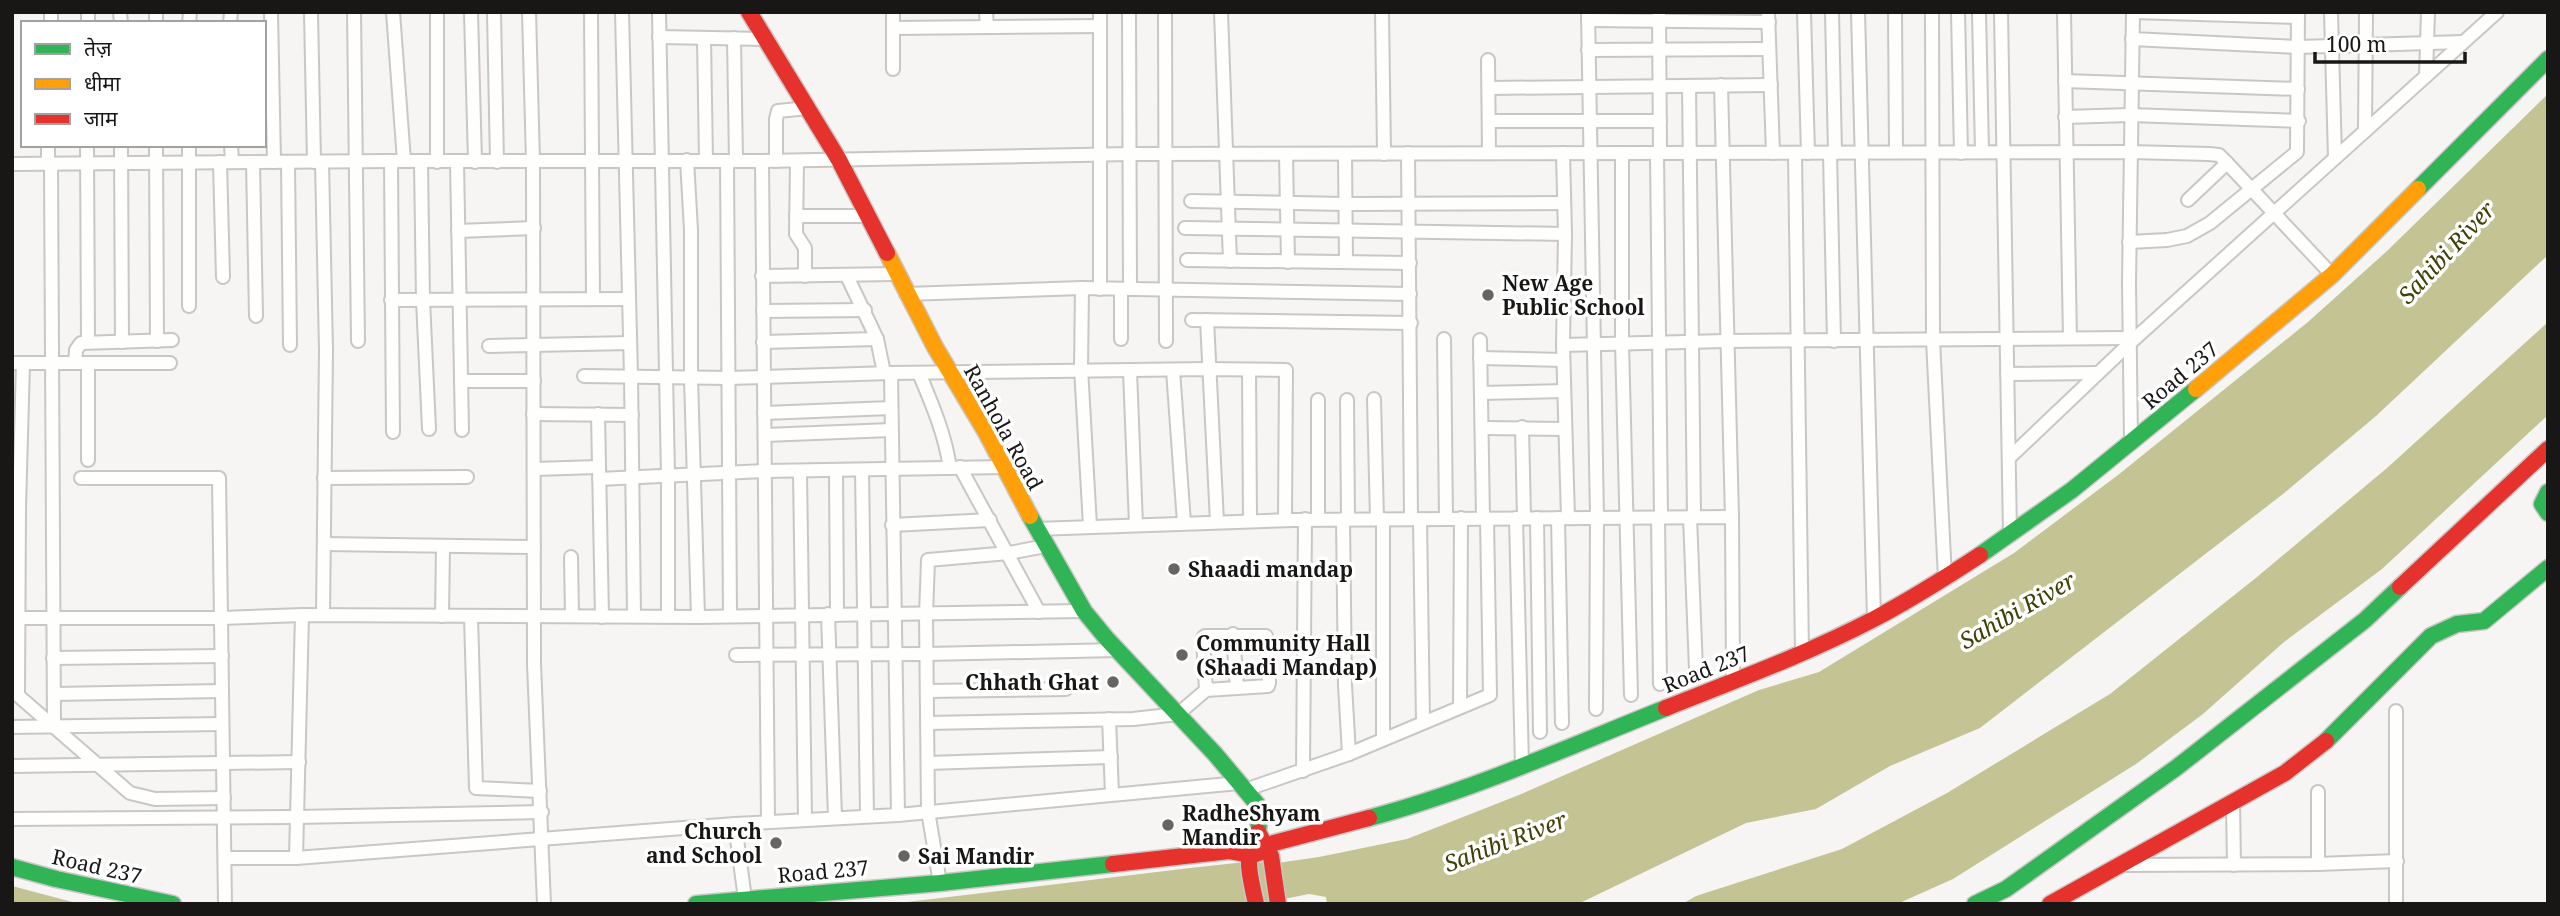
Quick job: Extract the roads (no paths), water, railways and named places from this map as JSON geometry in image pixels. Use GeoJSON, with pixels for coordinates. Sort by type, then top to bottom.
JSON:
{"type":"FeatureCollection","features":[{"type":"Feature","properties":{"kind":"street"},"geometry":{"type":"LineString","coordinates":[[271,12],[290,345]]}},
{"type":"Feature","properties":{"kind":"street"},"geometry":{"type":"LineString","coordinates":[[311,12],[326,349],[323,615]]}},
{"type":"Feature","properties":{"kind":"street"},"geometry":{"type":"LineString","coordinates":[[354,12],[358,341]]}},
{"type":"Feature","properties":{"kind":"street"},"geometry":{"type":"LineString","coordinates":[[393,12],[397,161],[391,300],[393,432]]}},
{"type":"Feature","properties":{"kind":"street"},"geometry":{"type":"LineString","coordinates":[[437,12],[437,162]]}},
{"type":"Feature","properties":{"kind":"street"},"geometry":{"type":"LineString","coordinates":[[471,12],[475,162]]}},
{"type":"Feature","properties":{"kind":"street"},"geometry":{"type":"LineString","coordinates":[[494,12],[497,162]]}},
{"type":"Feature","properties":{"kind":"street"},"geometry":{"type":"LineString","coordinates":[[530,12],[534,228],[535,726],[542,812],[544,904]]}},
{"type":"Feature","properties":{"kind":"street"},"geometry":{"type":"LineString","coordinates":[[591,12],[593,299]]}},
{"type":"Feature","properties":{"kind":"street"},"geometry":{"type":"LineString","coordinates":[[622,12],[634,616]]}},
{"type":"Feature","properties":{"kind":"street"},"geometry":{"type":"LineString","coordinates":[[659,12],[668,477],[667,616]]}},
{"type":"Feature","properties":{"kind":"street","name":"Ranhola Road"},"geometry":{"type":"LineString","coordinates":[[749,12],[839,160],[906,293],[1084,611],[1242,786],[1260,810],[1258,832],[1265,840],[1278,904]]}},
{"type":"Feature","properties":{"kind":"street"},"geometry":{"type":"LineString","coordinates":[[893,12],[893,69]]}},
{"type":"Feature","properties":{"kind":"street"},"geometry":{"type":"LineString","coordinates":[[986,12],[987,26]]}},
{"type":"Feature","properties":{"kind":"street"},"geometry":{"type":"LineString","coordinates":[[1121,339],[1126,289],[1130,154],[1129,12]]}},
{"type":"Feature","properties":{"kind":"street"},"geometry":{"type":"LineString","coordinates":[[1165,12],[1166,341]]}},
{"type":"Feature","properties":{"kind":"street"},"geometry":{"type":"LineString","coordinates":[[1221,12],[1230,261]]}},
{"type":"Feature","properties":{"kind":"street"},"geometry":{"type":"LineString","coordinates":[[1381,12],[1384,154]]}},
{"type":"Feature","properties":{"kind":"street"},"geometry":{"type":"LineString","coordinates":[[1802,653],[1797,342],[1804,12]]}},
{"type":"Feature","properties":{"kind":"street"},"geometry":{"type":"LineString","coordinates":[[1832,12],[1834,341]]}},
{"type":"Feature","properties":{"kind":"street"},"geometry":{"type":"LineString","coordinates":[[1858,12],[1874,619]]}},
{"type":"Feature","properties":{"kind":"street"},"geometry":{"type":"LineString","coordinates":[[1895,12],[1896,152]]}},
{"type":"Feature","properties":{"kind":"street"},"geometry":{"type":"LineString","coordinates":[[1932,12],[1933,340],[1945,578]]}},
{"type":"Feature","properties":{"kind":"street"},"geometry":{"type":"LineString","coordinates":[[1958,12],[1961,153]]}},
{"type":"Feature","properties":{"kind":"street"},"geometry":{"type":"LineString","coordinates":[[1979,12],[1982,152]]}},
{"type":"Feature","properties":{"kind":"street"},"geometry":{"type":"LineString","coordinates":[[2001,12],[2010,534]]}},
{"type":"Feature","properties":{"kind":"street"},"geometry":{"type":"LineString","coordinates":[[2064,12],[2070,338]]}},
{"type":"Feature","properties":{"kind":"street"},"geometry":{"type":"LineString","coordinates":[[2129,242],[2187,236],[2210,223],[2297,152],[2298,15],[2133,12],[2129,242],[2131,443]]}},
{"type":"Feature","properties":{"kind":"street"},"geometry":{"type":"LineString","coordinates":[[2331,12],[2335,158]]}},
{"type":"Feature","properties":{"kind":"street"},"geometry":{"type":"LineString","coordinates":[[2365,131],[2366,12]]}},
{"type":"Feature","properties":{"kind":"street"},"geometry":{"type":"LineString","coordinates":[[2426,76],[2428,12]]}},
{"type":"Feature","properties":{"kind":"street"},"geometry":{"type":"LineString","coordinates":[[2009,458],[2130,341],[2497,12]]}},
{"type":"Feature","properties":{"kind":"street"},"geometry":{"type":"LineString","coordinates":[[1596,709],[1597,518],[1588,16],[1768,17],[1773,153]]}},
{"type":"Feature","properties":{"kind":"street"},"geometry":{"type":"LineString","coordinates":[[1659,17],[1660,684]]}},
{"type":"Feature","properties":{"kind":"street"},"geometry":{"type":"LineString","coordinates":[[893,28],[1100,19],[1100,289]]}},
{"type":"Feature","properties":{"kind":"street"},"geometry":{"type":"LineString","coordinates":[[659,37],[766,39]]}},
{"type":"Feature","properties":{"kind":"street"},"geometry":{"type":"LineString","coordinates":[[704,38],[706,160]]}},
{"type":"Feature","properties":{"kind":"street"},"geometry":{"type":"LineString","coordinates":[[730,616],[728,378],[734,38]]}},
{"type":"Feature","properties":{"kind":"street"},"geometry":{"type":"LineString","coordinates":[[2132,39],[2298,47],[2463,42]]}},
{"type":"Feature","properties":{"kind":"street"},"geometry":{"type":"LineString","coordinates":[[1588,50],[1769,49]]}},
{"type":"Feature","properties":{"kind":"street","name":"Road 237"},"geometry":{"type":"LineString","coordinates":[[696,904],[940,883],[1229,851],[1248,864],[1270,859],[1274,843],[1417,805],[1522,766],[1802,653],[1874,619],[1945,578],[2072,490],[2332,275],[2548,59]]}},
{"type":"Feature","properties":{"kind":"street"},"geometry":{"type":"LineString","coordinates":[[1488,60],[1489,153]]}},
{"type":"Feature","properties":{"kind":"street"},"geometry":{"type":"LineString","coordinates":[[2065,81],[2298,89]]}},
{"type":"Feature","properties":{"kind":"street"},"geometry":{"type":"LineString","coordinates":[[1721,85],[1732,517],[1732,682]]}},
{"type":"Feature","properties":{"kind":"street"},"geometry":{"type":"LineString","coordinates":[[1489,88],[1770,85]]}},
{"type":"Feature","properties":{"kind":"street"},"geometry":{"type":"LineString","coordinates":[[1689,86],[1693,342],[1692,517],[1696,670]]}},
{"type":"Feature","properties":{"kind":"street"},"geometry":{"type":"LineString","coordinates":[[776,161],[776,114],[782,109],[808,108]]}},
{"type":"Feature","properties":{"kind":"street"},"geometry":{"type":"LineString","coordinates":[[2065,117],[2130,115],[2299,121]]}},
{"type":"Feature","properties":{"kind":"street"},"geometry":{"type":"LineString","coordinates":[[1489,121],[1660,121]]}},
{"type":"Feature","properties":{"kind":"street"},"geometry":{"type":"LineString","coordinates":[[48,147],[54,725]]}},
{"type":"Feature","properties":{"kind":"street"},"geometry":{"type":"LineString","coordinates":[[87,147],[88,342]]}},
{"type":"Feature","properties":{"kind":"street"},"geometry":{"type":"LineString","coordinates":[[121,147],[122,342]]}},
{"type":"Feature","properties":{"kind":"street"},"geometry":{"type":"LineString","coordinates":[[156,147],[157,341]]}},
{"type":"Feature","properties":{"kind":"street"},"geometry":{"type":"LineString","coordinates":[[188,147],[189,306]]}},
{"type":"Feature","properties":{"kind":"street"},"geometry":{"type":"LineString","coordinates":[[223,277],[226,162],[230,147]]}},
{"type":"Feature","properties":{"kind":"street"},"geometry":{"type":"LineString","coordinates":[[1408,153],[1423,722]]}},
{"type":"Feature","properties":{"kind":"street"},"geometry":{"type":"LineString","coordinates":[[1562,723],[1565,429],[1563,153]]}},
{"type":"Feature","properties":{"kind":"street"},"geometry":{"type":"LineString","coordinates":[[1622,153],[1622,344],[1631,695]]}},
{"type":"Feature","properties":{"kind":"street"},"geometry":{"type":"LineString","coordinates":[[12,164],[797,161],[1100,154],[2209,154],[2219,155],[2332,275]]}},
{"type":"Feature","properties":{"kind":"street"},"geometry":{"type":"LineString","coordinates":[[1286,154],[1288,262]]}},
{"type":"Feature","properties":{"kind":"street"},"geometry":{"type":"LineString","coordinates":[[1345,155],[1346,262]]}},
{"type":"Feature","properties":{"kind":"street"},"geometry":{"type":"LineString","coordinates":[[687,160],[691,230],[691,378],[698,617]]}},
{"type":"Feature","properties":{"kind":"street"},"geometry":{"type":"LineString","coordinates":[[762,161],[768,822]]}},
{"type":"Feature","properties":{"kind":"street"},"geometry":{"type":"LineString","coordinates":[[797,161],[796,234],[806,255],[805,276]]}},
{"type":"Feature","properties":{"kind":"street"},"geometry":{"type":"LineString","coordinates":[[253,162],[256,316]]}},
{"type":"Feature","properties":{"kind":"street"},"geometry":{"type":"LineString","coordinates":[[421,162],[423,300],[429,429]]}},
{"type":"Feature","properties":{"kind":"street"},"geometry":{"type":"LineString","coordinates":[[457,162],[462,430]]}},
{"type":"Feature","properties":{"kind":"street"},"geometry":{"type":"LineString","coordinates":[[2188,200],[2227,163]]}},
{"type":"Feature","properties":{"kind":"street"},"geometry":{"type":"LineString","coordinates":[[1191,201],[1287,204],[1564,203]]}},
{"type":"Feature","properties":{"kind":"street"},"geometry":{"type":"LineString","coordinates":[[796,216],[867,216]]}},
{"type":"Feature","properties":{"kind":"street"},"geometry":{"type":"LineString","coordinates":[[458,231],[534,228]]}},
{"type":"Feature","properties":{"kind":"street"},"geometry":{"type":"LineString","coordinates":[[1185,228],[1565,234]]}},
{"type":"Feature","properties":{"kind":"street"},"geometry":{"type":"LineString","coordinates":[[1187,260],[1409,263]]}},
{"type":"Feature","properties":{"kind":"street"},"geometry":{"type":"LineString","coordinates":[[762,276],[896,274]]}},
{"type":"Feature","properties":{"kind":"street"},"geometry":{"type":"LineString","coordinates":[[847,276],[865,310],[888,373],[891,408],[898,815]]}},
{"type":"Feature","properties":{"kind":"street"},"geometry":{"type":"LineString","coordinates":[[906,293],[1082,288],[1410,294]]}},
{"type":"Feature","properties":{"kind":"street"},"geometry":{"type":"LineString","coordinates":[[1082,288],[1081,371],[1090,526]]}},
{"type":"Feature","properties":{"kind":"street"},"geometry":{"type":"LineString","coordinates":[[391,300],[629,299]]}},
{"type":"Feature","properties":{"kind":"street"},"geometry":{"type":"LineString","coordinates":[[763,311],[865,310]]}},
{"type":"Feature","properties":{"kind":"street"},"geometry":{"type":"LineString","coordinates":[[1192,320],[1411,323]]}},
{"type":"Feature","properties":{"kind":"street"},"geometry":{"type":"LineString","coordinates":[[1207,320],[1217,522]]}},
{"type":"Feature","properties":{"kind":"street"},"geometry":{"type":"LineString","coordinates":[[1563,345],[2007,338],[2130,341]]}},
{"type":"Feature","properties":{"kind":"street"},"geometry":{"type":"LineString","coordinates":[[763,342],[877,339]]}},
{"type":"Feature","properties":{"kind":"street"},"geometry":{"type":"LineString","coordinates":[[1444,339],[1446,519]]}},
{"type":"Feature","properties":{"kind":"street"},"geometry":{"type":"LineString","coordinates":[[88,460],[82,363],[77,345],[88,342],[172,340]]}},
{"type":"Feature","properties":{"kind":"street"},"geometry":{"type":"LineString","coordinates":[[225,858],[296,858],[735,824],[898,815],[1112,794],[1242,786],[1303,771],[1349,754],[1490,695],[1480,340]]}},
{"type":"Feature","properties":{"kind":"street"},"geometry":{"type":"LineString","coordinates":[[489,346],[630,343]]}},
{"type":"Feature","properties":{"kind":"street"},"geometry":{"type":"LineString","coordinates":[[1480,358],[1563,360]]}},
{"type":"Feature","properties":{"kind":"street"},"geometry":{"type":"LineString","coordinates":[[170,363],[18,363],[19,507],[15,692],[130,793],[155,799],[223,798]]}},
{"type":"Feature","properties":{"kind":"street"},"geometry":{"type":"LineString","coordinates":[[1173,370],[1184,523]]}},
{"type":"Feature","properties":{"kind":"street"},"geometry":{"type":"LineString","coordinates":[[1249,370],[1250,521]]}},
{"type":"Feature","properties":{"kind":"street"},"geometry":{"type":"LineString","coordinates":[[584,376],[764,378],[888,373],[1286,370],[1285,520]]}},
{"type":"Feature","properties":{"kind":"street"},"geometry":{"type":"LineString","coordinates":[[1130,371],[1136,525]]}},
{"type":"Feature","properties":{"kind":"street"},"geometry":{"type":"LineString","coordinates":[[919,373],[955,468],[990,520],[1039,612]]}},
{"type":"Feature","properties":{"kind":"street"},"geometry":{"type":"LineString","coordinates":[[2007,374],[2098,373]]}},
{"type":"Feature","properties":{"kind":"street"},"geometry":{"type":"LineString","coordinates":[[461,381],[534,381]]}},
{"type":"Feature","properties":{"kind":"street"},"geometry":{"type":"LineString","coordinates":[[1481,393],[1564,391]]}},
{"type":"Feature","properties":{"kind":"street"},"geometry":{"type":"LineString","coordinates":[[1374,399],[1380,519],[1383,739]]}},
{"type":"Feature","properties":{"kind":"street"},"geometry":{"type":"LineString","coordinates":[[1303,771],[1318,400]]}},
{"type":"Feature","properties":{"kind":"street"},"geometry":{"type":"LineString","coordinates":[[1347,400],[1345,685],[1349,754]]}},
{"type":"Feature","properties":{"kind":"street"},"geometry":{"type":"LineString","coordinates":[[764,413],[891,408]]}},
{"type":"Feature","properties":{"kind":"street"},"geometry":{"type":"LineString","coordinates":[[533,414],[632,415]]}},
{"type":"Feature","properties":{"kind":"street"},"geometry":{"type":"LineString","coordinates":[[598,414],[602,617]]}},
{"type":"Feature","properties":{"kind":"street"},"geometry":{"type":"LineString","coordinates":[[1522,427],[1540,732]]}},
{"type":"Feature","properties":{"kind":"street"},"geometry":{"type":"LineString","coordinates":[[1482,428],[1565,429]]}},
{"type":"Feature","properties":{"kind":"street"},"geometry":{"type":"LineString","coordinates":[[765,435],[891,430]]}},
{"type":"Feature","properties":{"kind":"street"},"geometry":{"type":"LineString","coordinates":[[1975,904],[2006,888],[2176,768],[2365,620],[2548,449]]}},
{"type":"Feature","properties":{"kind":"street"},"geometry":{"type":"LineString","coordinates":[[534,469],[632,477],[668,477],[730,472],[1004,467]]}},
{"type":"Feature","properties":{"kind":"street"},"geometry":{"type":"LineString","coordinates":[[835,817],[831,655],[836,470]]}},
{"type":"Feature","properties":{"kind":"street"},"geometry":{"type":"LineString","coordinates":[[862,470],[867,816]]}},
{"type":"Feature","properties":{"kind":"street"},"geometry":{"type":"LineString","coordinates":[[800,471],[805,820]]}},
{"type":"Feature","properties":{"kind":"street"},"geometry":{"type":"LineString","coordinates":[[324,478],[467,477]]}},
{"type":"Feature","properties":{"kind":"street"},"geometry":{"type":"LineString","coordinates":[[82,478],[219,478],[225,904]]}},
{"type":"Feature","properties":{"kind":"street"},"geometry":{"type":"LineString","coordinates":[[2548,492],[2542,504],[2548,513]]}},
{"type":"Feature","properties":{"kind":"street"},"geometry":{"type":"LineString","coordinates":[[1036,528],[1312,519],[1732,517]]}},
{"type":"Feature","properties":{"kind":"street"},"geometry":{"type":"LineString","coordinates":[[1460,707],[1461,518]]}},
{"type":"Feature","properties":{"kind":"street"},"geometry":{"type":"LineString","coordinates":[[1522,766],[1526,518]]}},
{"type":"Feature","properties":{"kind":"street"},"geometry":{"type":"LineString","coordinates":[[892,525],[990,520]]}},
{"type":"Feature","properties":{"kind":"street"},"geometry":{"type":"LineString","coordinates":[[324,544],[534,548]]}},
{"type":"Feature","properties":{"kind":"street"},"geometry":{"type":"LineString","coordinates":[[442,616],[443,546]]}},
{"type":"Feature","properties":{"kind":"street"},"geometry":{"type":"LineString","coordinates":[[940,883],[928,811],[928,560],[1009,553],[1046,546]]}},
{"type":"Feature","properties":{"kind":"street"},"geometry":{"type":"LineString","coordinates":[[571,557],[572,617]]}},
{"type":"Feature","properties":{"kind":"street"},"geometry":{"type":"LineString","coordinates":[[2050,904],[2285,773],[2311,754],[2431,636],[2445,628],[2489,618],[2548,568]]}},
{"type":"Feature","properties":{"kind":"street"},"geometry":{"type":"LineString","coordinates":[[16,618],[221,618],[302,615],[698,617],[1084,611]]}},
{"type":"Feature","properties":{"kind":"street"},"geometry":{"type":"LineString","coordinates":[[296,858],[302,615]]}},
{"type":"Feature","properties":{"kind":"street"},"geometry":{"type":"LineString","coordinates":[[471,617],[476,814]]}},
{"type":"Feature","properties":{"kind":"street"},"geometry":{"type":"LineString","coordinates":[[928,723],[1110,719],[1178,714],[1206,690],[1268,686],[1266,639],[1263,634],[1208,634],[1203,638],[1206,690]]}},
{"type":"Feature","properties":{"kind":"street"},"geometry":{"type":"LineString","coordinates":[[1233,634],[1237,688]]}},
{"type":"Feature","properties":{"kind":"street"},"geometry":{"type":"LineString","coordinates":[[736,655],[1118,650]]}},
{"type":"Feature","properties":{"kind":"street"},"geometry":{"type":"LineString","coordinates":[[53,657],[222,656]]}},
{"type":"Feature","properties":{"kind":"street"},"geometry":{"type":"LineString","coordinates":[[927,691],[1066,689]]}},
{"type":"Feature","properties":{"kind":"street"},"geometry":{"type":"LineString","coordinates":[[54,694],[222,691]]}},
{"type":"Feature","properties":{"kind":"street"},"geometry":{"type":"LineString","coordinates":[[2396,711],[2396,904]]}},
{"type":"Feature","properties":{"kind":"street"},"geometry":{"type":"LineString","coordinates":[[1110,719],[1112,794]]}},
{"type":"Feature","properties":{"kind":"street"},"geometry":{"type":"LineString","coordinates":[[12,727],[222,724]]}},
{"type":"Feature","properties":{"kind":"street"},"geometry":{"type":"LineString","coordinates":[[928,764],[1111,757]]}},
{"type":"Feature","properties":{"kind":"street"},"geometry":{"type":"LineString","coordinates":[[12,766],[299,762]]}},
{"type":"Feature","properties":{"kind":"street"},"geometry":{"type":"LineString","coordinates":[[476,788],[540,791]]}},
{"type":"Feature","properties":{"kind":"street"},"geometry":{"type":"LineString","coordinates":[[2318,792],[2318,864]]}},
{"type":"Feature","properties":{"kind":"street"},"geometry":{"type":"LineString","coordinates":[[2233,803],[2234,865]]}},
{"type":"Feature","properties":{"kind":"street"},"geometry":{"type":"LineString","coordinates":[[12,819],[542,812]]}},
{"type":"Feature","properties":{"kind":"street"},"geometry":{"type":"LineString","coordinates":[[735,824],[745,899]]}},
{"type":"Feature","properties":{"kind":"street"},"geometry":{"type":"LineString","coordinates":[[1256,904],[1248,864],[1249,842],[1258,832]]}},
{"type":"Feature","properties":{"kind":"street"},"geometry":{"type":"LineString","coordinates":[[2118,865],[2397,861]]}},
{"type":"Feature","properties":{"kind":"street","name":"Road 237"},"geometry":{"type":"LineString","coordinates":[[12,867],[173,904]]}},
{"type":"Feature","properties":{"kind":"water","name":"Sahibi River"},"geometry":{"type":"Polygon","coordinates":[[[2548,94],[2548,255],[2376,416],[2283,494],[1980,728],[1890,766],[1816,809],[1746,823],[1578,904],[1327,904],[1326,897],[1309,894],[1258,904],[890,904],[1245,862],[1277,863],[1407,839],[1519,795],[1759,690],[1819,672],[2014,553],[2118,475],[2308,322],[2387,251],[2548,94]]]}},
{"type":"Feature","properties":{"kind":"water"},"geometry":{"type":"Polygon","coordinates":[[[2548,322],[2548,415],[2382,569],[2284,642],[2203,714],[2136,764],[1953,879],[1897,904],[1682,904],[1696,896],[1842,849],[1947,793],[2110,694],[2257,577],[2387,468],[2548,322]]]}},
{"type":"Feature","properties":{"kind":"water"},"geometry":{"type":"Polygon","coordinates":[[[12,886],[80,904],[12,904],[12,886]]]}},
{"type":"Feature","properties":{"kind":"place","name":"New Age Public School"},"geometry":{"type":"Point","coordinates":[1488,295]}},
{"type":"Feature","properties":{"kind":"place","name":"Shaadi mandap"},"geometry":{"type":"Point","coordinates":[1174,569]}},
{"type":"Feature","properties":{"kind":"place","name":"Community Hall (Shaadi Mandap)"},"geometry":{"type":"Point","coordinates":[1182,655]}},
{"type":"Feature","properties":{"kind":"place","name":"Chhath Ghat"},"geometry":{"type":"Point","coordinates":[1113,682]}},
{"type":"Feature","properties":{"kind":"place","name":"RadheShyam Mandir"},"geometry":{"type":"Point","coordinates":[1168,825]}},
{"type":"Feature","properties":{"kind":"place","name":"Church and School"},"geometry":{"type":"Point","coordinates":[776,843]}},
{"type":"Feature","properties":{"kind":"place","name":"Sai Mandir"},"geometry":{"type":"Point","coordinates":[904,856]}}]}
